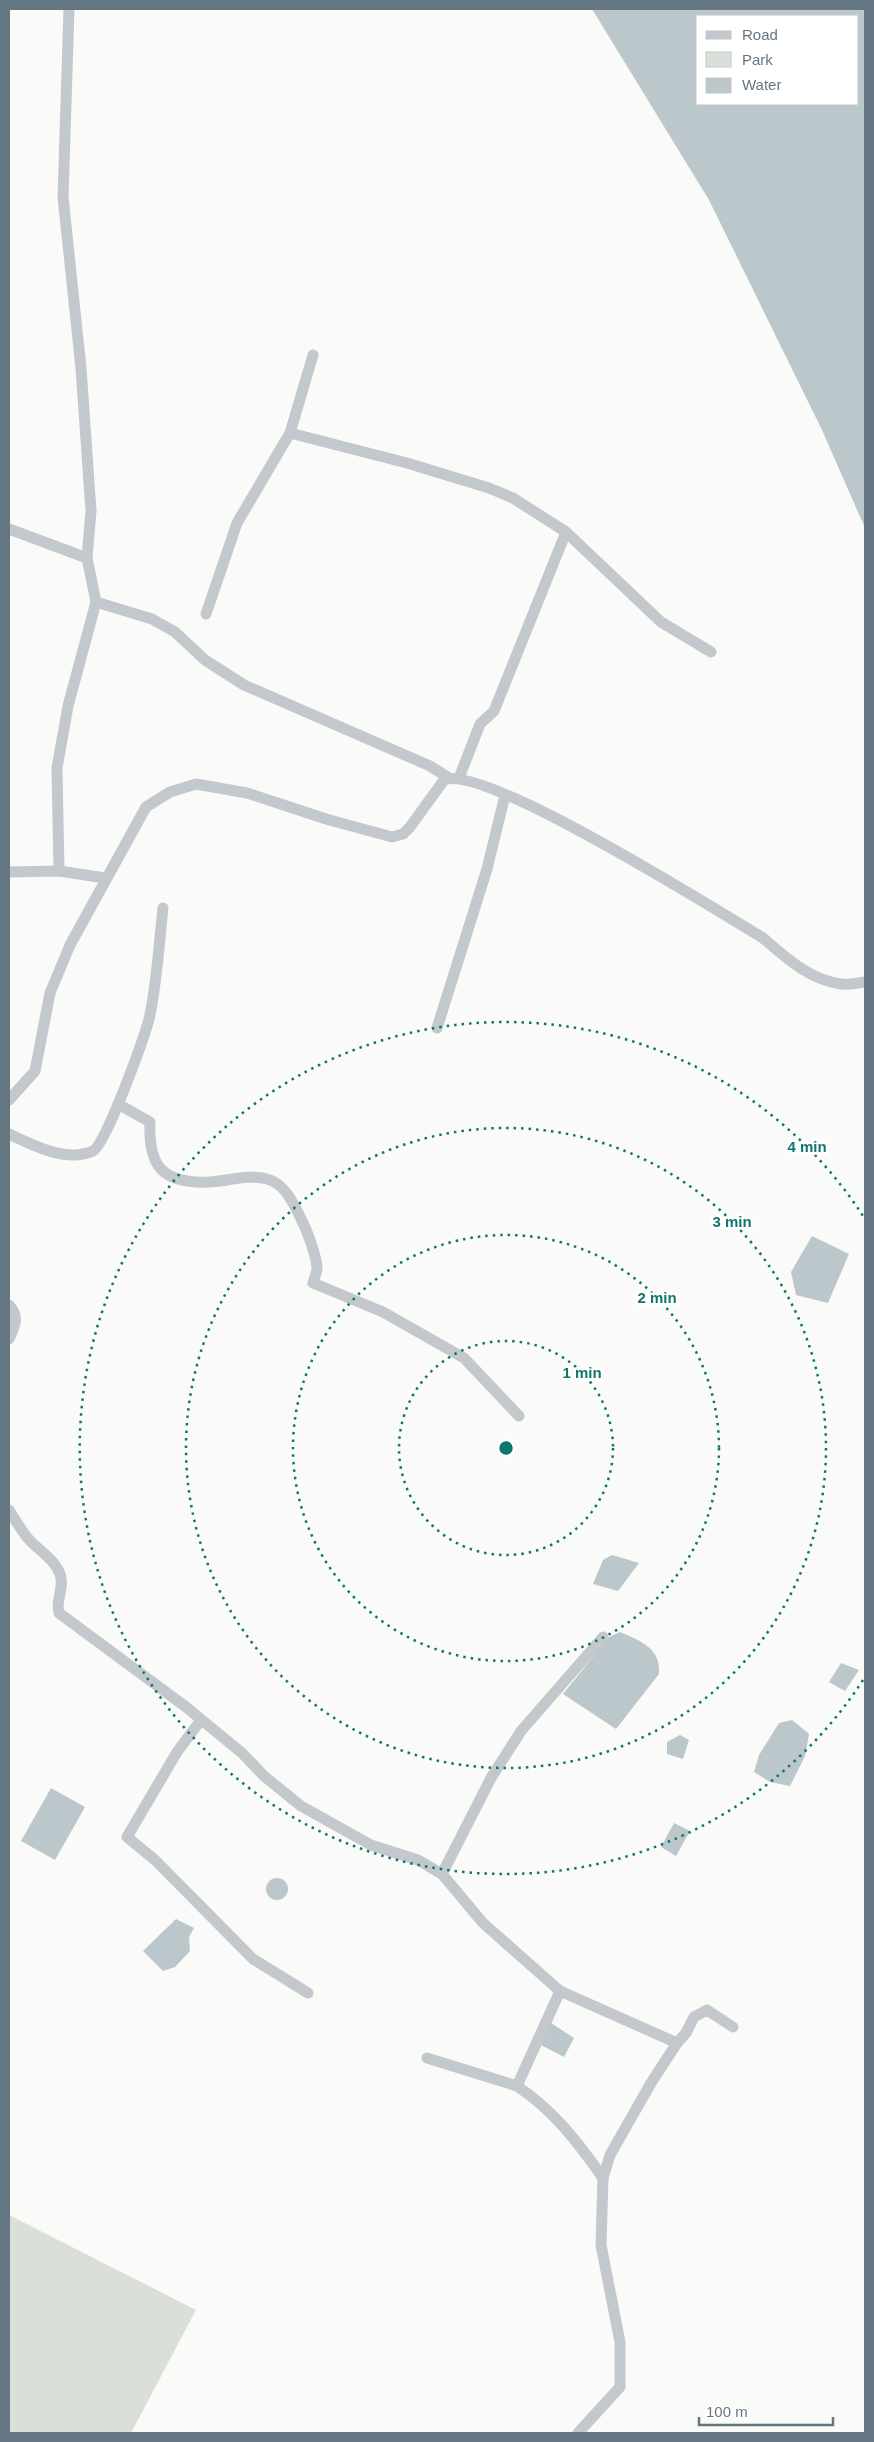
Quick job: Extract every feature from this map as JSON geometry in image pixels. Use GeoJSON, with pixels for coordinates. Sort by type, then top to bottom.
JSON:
{"type":"FeatureCollection","features":[{"type":"Feature","properties":{"kind":"street"},"geometry":{"type":"LineString","coordinates":[[59,871],[57,768],[68,706],[96,602],[87,558],[91,511],[81,368],[63,197],[69,9]]}},
{"type":"Feature","properties":{"kind":"street"},"geometry":{"type":"LineString","coordinates":[[206,614],[238,523],[290,433],[313,355]]}},
{"type":"Feature","properties":{"kind":"street"},"geometry":{"type":"LineString","coordinates":[[290,433],[407,463],[489,488],[534,509],[566,532],[596,558],[642,607],[676,633],[711,652]]}},
{"type":"Feature","properties":{"kind":"street"},"geometry":{"type":"LineString","coordinates":[[9,529],[87,558]]}},
{"type":"Feature","properties":{"kind":"street"},"geometry":{"type":"LineString","coordinates":[[454,778],[480,724],[494,711],[566,532]]}},
{"type":"Feature","properties":{"kind":"street"},"geometry":{"type":"LineString","coordinates":[[96,602],[152,619],[175,632],[205,660],[244,685],[454,778],[505,795],[558,818],[763,938],[789,961],[804,971],[841,984],[865,982]]}},
{"type":"Feature","properties":{"kind":"street"},"geometry":{"type":"LineString","coordinates":[[9,1100],[35,1071],[50,993],[70,945],[105,878],[146,807],[170,792],[196,784],[248,793],[326,819],[392,837],[403,834],[444,780],[454,778]]}},
{"type":"Feature","properties":{"kind":"street"},"geometry":{"type":"LineString","coordinates":[[437,1028],[487,869],[505,795]]}},
{"type":"Feature","properties":{"kind":"street"},"geometry":{"type":"LineString","coordinates":[[9,872],[59,871],[105,878]]}},
{"type":"Feature","properties":{"kind":"street"},"geometry":{"type":"LineString","coordinates":[[9,1134],[43,1150],[72,1154],[93,1151],[100,1145],[118,1104],[150,1016],[163,908]]}},
{"type":"Feature","properties":{"kind":"street"},"geometry":{"type":"LineString","coordinates":[[118,1104],[150,1122],[149,1145],[157,1167],[172,1178],[209,1182],[240,1178],[268,1179],[285,1190],[309,1234],[317,1267],[313,1283],[383,1312],[464,1358],[519,1416]]}},
{"type":"Feature","properties":{"kind":"street"},"geometry":{"type":"LineString","coordinates":[[9,1306],[15,1311],[16,1320],[9,1339]]}},
{"type":"Feature","properties":{"kind":"street"},"geometry":{"type":"LineString","coordinates":[[9,1510],[27,1537],[52,1561],[60,1574],[62,1584],[57,1607],[59,1613],[103,1644],[201,1720],[301,1806],[371,1845],[418,1860],[442,1874],[483,1923],[560,1991],[676,2043]]}},
{"type":"Feature","properties":{"kind":"street"},"geometry":{"type":"LineString","coordinates":[[442,1874],[491,1778],[521,1731],[603,1637]]}},
{"type":"Feature","properties":{"kind":"street"},"geometry":{"type":"LineString","coordinates":[[201,1720],[177,1752],[127,1837],[155,1860],[253,1959],[308,1993]]}},
{"type":"Feature","properties":{"kind":"street"},"geometry":{"type":"LineString","coordinates":[[517,2086],[560,1991]]}},
{"type":"Feature","properties":{"kind":"street"},"geometry":{"type":"LineString","coordinates":[[578,2433],[620,2387],[620,2342],[601,2245],[603,2178],[610,2155],[651,2083],[676,2043],[686,2033],[694,2017],[707,2010],[733,2027]]}},
{"type":"Feature","properties":{"kind":"street"},"geometry":{"type":"LineString","coordinates":[[427,2058],[517,2086],[537,2099],[576,2139],[603,2178]]}},
{"type":"Feature","properties":{"kind":"green space"},"geometry":{"type":"Polygon","coordinates":[[[9,2215],[196,2310],[131,2433],[9,2433],[9,2215]]]}},
{"type":"Feature","properties":{"kind":"water"},"geometry":{"type":"Polygon","coordinates":[[[592,9],[865,9],[865,528],[822,430],[709,200],[592,9]]]}},
{"type":"Feature","properties":{"kind":"water"},"geometry":{"type":"Polygon","coordinates":[[[812,1236],[849,1254],[828,1303],[796,1295],[791,1272],[812,1236]]]}},
{"type":"Feature","properties":{"kind":"water"},"geometry":{"type":"Polygon","coordinates":[[[612,1555],[639,1563],[618,1591],[593,1584],[603,1560],[612,1555]]]}},
{"type":"Feature","properties":{"kind":"water"},"geometry":{"type":"Polygon","coordinates":[[[620,1632],[642,1642],[653,1652],[659,1665],[659,1674],[616,1729],[563,1694],[609,1637],[620,1632]]]}},
{"type":"Feature","properties":{"kind":"water"},"geometry":{"type":"Polygon","coordinates":[[[841,1663],[859,1670],[845,1691],[829,1682],[841,1663]]]}},
{"type":"Feature","properties":{"kind":"water"},"geometry":{"type":"Polygon","coordinates":[[[792,1720],[809,1734],[805,1756],[790,1786],[770,1782],[754,1772],[759,1755],[779,1723],[792,1720]]]}},
{"type":"Feature","properties":{"kind":"water"},"geometry":{"type":"Polygon","coordinates":[[[680,1735],[689,1740],[683,1759],[667,1754],[667,1742],[680,1735]]]}},
{"type":"Feature","properties":{"kind":"water"},"geometry":{"type":"Polygon","coordinates":[[[51,1788],[85,1807],[55,1860],[21,1841],[51,1788]]]}},
{"type":"Feature","properties":{"kind":"water"},"geometry":{"type":"Polygon","coordinates":[[[674,1823],[690,1831],[676,1856],[661,1847],[674,1823]]]}},
{"type":"Feature","properties":{"kind":"water"},"geometry":{"type":"Polygon","coordinates":[[[277,1878],[287,1885],[288,1889],[281,1899],[277,1900],[267,1893],[266,1889],[273,1879],[277,1878]]]}},
{"type":"Feature","properties":{"kind":"water"},"geometry":{"type":"Polygon","coordinates":[[[176,1919],[194,1928],[189,1937],[190,1951],[175,1967],[163,1971],[143,1951],[176,1919]]]}},
{"type":"Feature","properties":{"kind":"water"},"geometry":{"type":"Polygon","coordinates":[[[551,2023],[574,2038],[564,2057],[539,2044],[551,2023]]]}}]}
